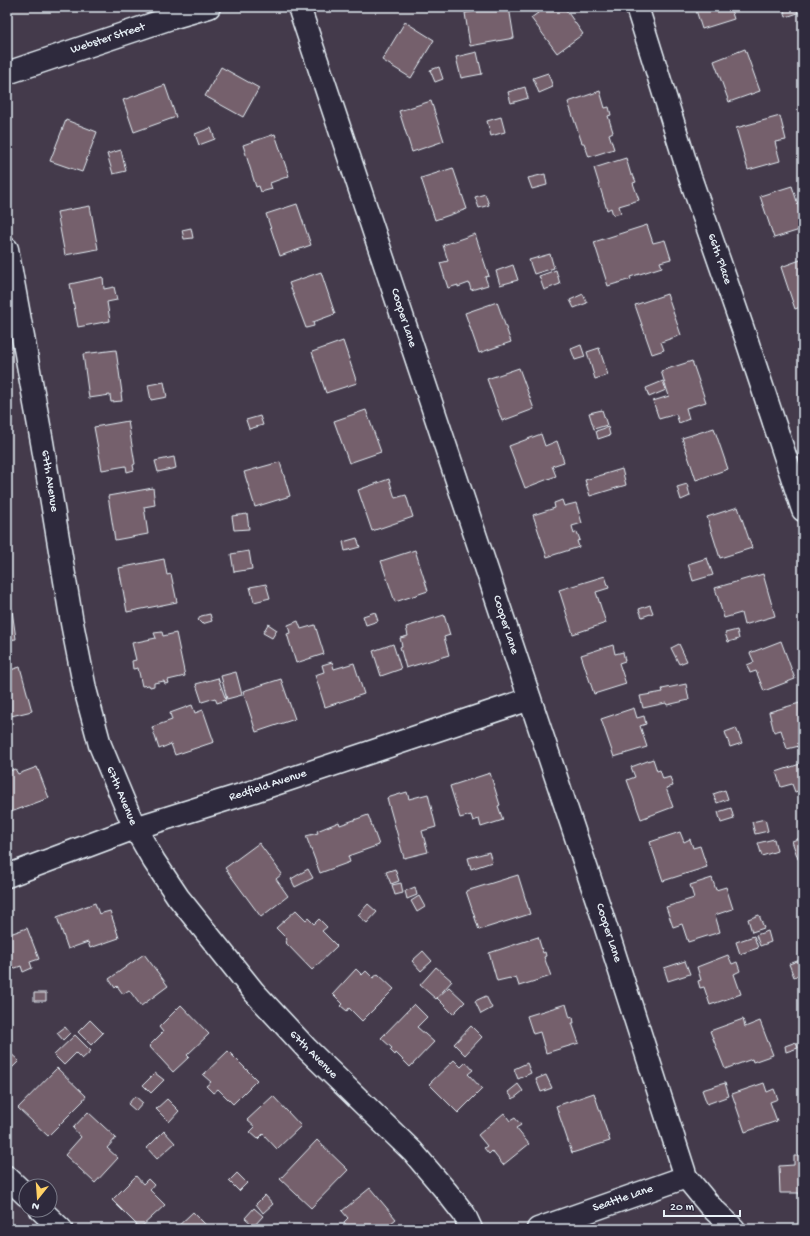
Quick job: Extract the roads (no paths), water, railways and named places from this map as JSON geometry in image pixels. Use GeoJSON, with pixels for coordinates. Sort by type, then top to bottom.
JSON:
{"type":"FeatureCollection","features":[{"type":"Feature","properties":{"kind":"street","name":"Webster Street"},"geometry":{"type":"LineString","coordinates":[[7,73],[156,23],[209,7]]}},
{"type":"Feature","properties":{"kind":"street","name":"Cooper Lane"},"geometry":{"type":"LineString","coordinates":[[299,7],[598,902],[686,1177],[709,1205],[734,1229]]}},
{"type":"Feature","properties":{"kind":"street","name":"66th Place"},"geometry":{"type":"LineString","coordinates":[[637,7],[690,177],[747,341],[803,510]]}},
{"type":"Feature","properties":{"kind":"street","name":"67th Avenue"},"geometry":{"type":"LineString","coordinates":[[7,249],[42,442],[72,623],[84,681],[100,745],[118,791],[135,828],[154,861],[178,897],[254,992],[307,1049],[413,1152],[446,1190],[464,1214],[471,1229]]}},
{"type":"Feature","properties":{"kind":"street","name":"Redfield Avenue"},"geometry":{"type":"LineString","coordinates":[[7,876],[135,828],[269,786],[530,700]]}},
{"type":"Feature","properties":{"kind":"street"},"geometry":{"type":"LineString","coordinates":[[7,1177],[18,1187]]}},
{"type":"Feature","properties":{"kind":"street","name":"Seattle Lane"},"geometry":{"type":"LineString","coordinates":[[538,1229],[686,1177]]}},
{"type":"Feature","properties":{"kind":"street"},"geometry":{"type":"LineString","coordinates":[[49,1218],[61,1229]]}}]}
